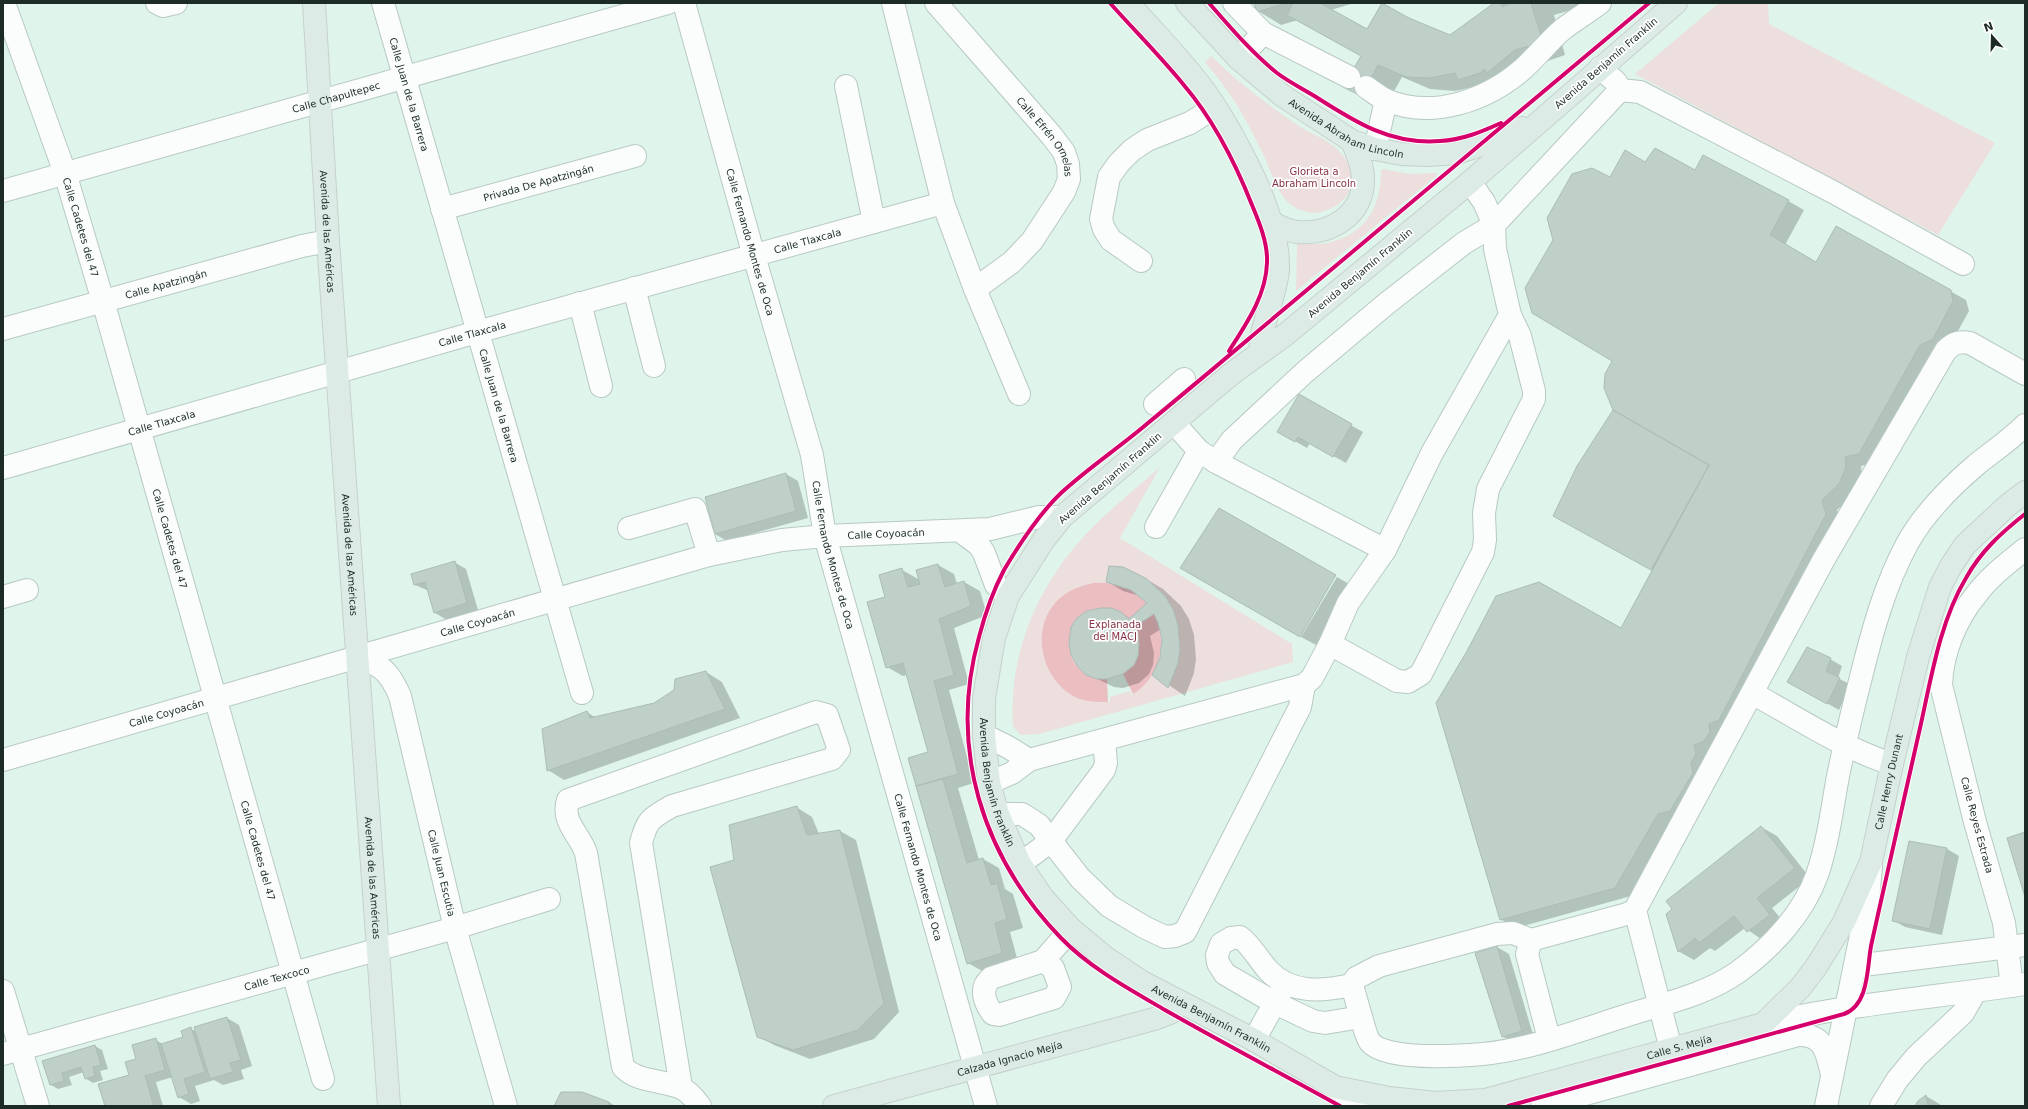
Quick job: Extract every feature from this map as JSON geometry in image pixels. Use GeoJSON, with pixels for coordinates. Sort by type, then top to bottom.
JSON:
{"type":"FeatureCollection","features":[{"type":"Feature","properties":{"kind":"main road","name":"Avenida de las Américas"},"geometry":{"type":"LineString","coordinates":[[314,3],[328,241],[339,372],[377,949],[389,1106]]}},
{"type":"Feature","properties":{"kind":"main road"},"geometry":{"type":"LineString","coordinates":[[1128,3],[1190,74],[1215,107],[1244,156],[1261,193],[1271,222],[1277,249],[1278,269],[1272,304],[1263,327],[1260,353]]}},
{"type":"Feature","properties":{"kind":"main road","name":"Avenida Abraham Lincoln"},"geometry":{"type":"LineString","coordinates":[[1187,3],[1239,59],[1283,96],[1352,141],[1375,149],[1402,154],[1428,155],[1456,153],[1481,145],[1539,121]]}},
{"type":"Feature","properties":{"kind":"main road","name":"Avenida Benjamín Franklin"},"geometry":{"type":"LineString","coordinates":[[1335,1087],[1254,1040],[1142,982],[1106,958],[1071,929],[1044,898],[1020,864],[998,814],[989,782],[984,735],[984,698],[994,638],[1008,596],[1043,541],[1062,517],[1180,418],[1284,335],[1470,182],[1676,3]]}},
{"type":"Feature","properties":{"kind":"main road"},"geometry":{"type":"LineString","coordinates":[[1271,222],[1291,230],[1315,232],[1332,227],[1348,217],[1357,207],[1362,193],[1363,179],[1361,165],[1352,141]]}},
{"type":"Feature","properties":{"kind":"main road","name":"Calle Henry Dunant"},"geometry":{"type":"LineString","coordinates":[[1871,862],[1892,764],[1918,657],[1940,588],[1951,566],[1965,545],[2008,505],[2025,492]]}},
{"type":"Feature","properties":{"kind":"main road"},"geometry":{"type":"LineString","coordinates":[[1763,1024],[1800,988],[1816,967],[1844,922],[1871,862]]}},
{"type":"Feature","properties":{"kind":"main road","name":"Calzada Ignacio Mejía"},"geometry":{"type":"LineString","coordinates":[[834,1106],[1154,1018],[1170,1013],[1181,1003]]}},
{"type":"Feature","properties":{"kind":"main road","name":"Calle S. Mejía"},"geometry":{"type":"LineString","coordinates":[[1335,1087],[1406,1101],[1436,1103],[1485,1100],[1763,1024]]}},
{"type":"Feature","properties":{"kind":"street","name":"Calle Cadetes del 47"},"geometry":{"type":"LineString","coordinates":[[4,3],[65,173],[103,301],[322,1079]]}},
{"type":"Feature","properties":{"kind":"street"},"geometry":{"type":"LineString","coordinates":[[157,3],[163,6],[176,3]]}},
{"type":"Feature","properties":{"kind":"street","name":"Calle Juan de la Barrera"},"geometry":{"type":"LineString","coordinates":[[383,3],[582,693]]}},
{"type":"Feature","properties":{"kind":"street","name":"Calle Chapultepec"},"geometry":{"type":"LineString","coordinates":[[3,191],[668,3]]}},
{"type":"Feature","properties":{"kind":"street","name":"Calle Fernando Montes de Oca"},"geometry":{"type":"LineString","coordinates":[[684,3],[754,256],[812,455],[825,536],[986,1106]]}},
{"type":"Feature","properties":{"kind":"street"},"geometry":{"type":"LineString","coordinates":[[893,3],[944,203],[975,289],[1020,394]]}},
{"type":"Feature","properties":{"kind":"street","name":"Calle Efrén Ornelas"},"geometry":{"type":"LineString","coordinates":[[936,3],[1051,135],[1064,152],[1068,164],[1069,179],[1064,192],[1032,241],[1012,262],[975,289]]}},
{"type":"Feature","properties":{"kind":"street"},"geometry":{"type":"LineString","coordinates":[[1234,3],[1263,33],[1357,82],[1386,100],[1405,106],[1424,108],[1445,107],[1486,94],[1523,68],[1562,30],[1600,3]]}},
{"type":"Feature","properties":{"kind":"street"},"geometry":{"type":"LineString","coordinates":[[1239,59],[1263,33]]}},
{"type":"Feature","properties":{"kind":"street"},"geometry":{"type":"LineString","coordinates":[[1600,68],[1616,82],[1620,90]]}},
{"type":"Feature","properties":{"kind":"street"},"geometry":{"type":"LineString","coordinates":[[846,86],[874,222]]}},
{"type":"Feature","properties":{"kind":"street"},"geometry":{"type":"LineString","coordinates":[[1156,527],[1208,457],[1232,440],[1305,372],[1386,304],[1464,243],[1494,225],[1620,90]]}},
{"type":"Feature","properties":{"kind":"street"},"geometry":{"type":"LineString","coordinates":[[1620,90],[1640,92],[1833,192],[1963,264]]}},
{"type":"Feature","properties":{"kind":"street"},"geometry":{"type":"LineString","coordinates":[[1375,149],[1386,100]]}},
{"type":"Feature","properties":{"kind":"street"},"geometry":{"type":"LineString","coordinates":[[1141,261],[1111,240],[1104,229],[1101,219],[1110,177],[1119,163],[1132,150],[1147,140],[1190,123],[1215,107]]}},
{"type":"Feature","properties":{"kind":"street","name":"Privada De Apatzingán"},"geometry":{"type":"LineString","coordinates":[[442,209],[635,156]]}},
{"type":"Feature","properties":{"kind":"street"},"geometry":{"type":"LineString","coordinates":[[1330,644],[1397,681],[1408,682],[1421,674],[1483,552],[1485,540],[1484,513],[1488,489],[1534,399],[1534,391],[1520,336],[1510,315],[1495,249],[1494,225],[1484,202],[1470,182]]}},
{"type":"Feature","properties":{"kind":"street","name":"Calle Tlaxcala"},"geometry":{"type":"LineString","coordinates":[[3,468],[477,332],[944,203]]}},
{"type":"Feature","properties":{"kind":"street","name":"Calle Apatzingán"},"geometry":{"type":"LineString","coordinates":[[3,329],[302,246],[328,241]]}},
{"type":"Feature","properties":{"kind":"street"},"geometry":{"type":"LineString","coordinates":[[634,288],[654,366]]}},
{"type":"Feature","properties":{"kind":"street"},"geometry":{"type":"LineString","coordinates":[[580,303],[601,386]]}},
{"type":"Feature","properties":{"kind":"street"},"geometry":{"type":"LineString","coordinates":[[989,782],[1012,773],[1029,760],[1304,685],[1312,678],[1330,644],[1348,603],[1385,550],[1432,453],[1510,315]]}},
{"type":"Feature","properties":{"kind":"street"},"geometry":{"type":"LineString","coordinates":[[2025,374],[1970,343],[1954,343],[1946,350],[1832,546],[1635,910],[1627,914],[1531,940],[1513,933],[1497,934],[1379,966],[1356,978],[1352,985],[1367,1036],[1372,1044],[1384,1051],[1425,1056],[1504,1051],[1660,1006],[1702,992],[1738,972],[1766,948],[1790,922],[1805,901],[1817,875],[1825,843],[1844,743],[1886,588],[1907,544],[1921,522],[1937,502],[1976,465],[2025,425]]}},
{"type":"Feature","properties":{"kind":"street"},"geometry":{"type":"LineString","coordinates":[[1169,392],[1180,418],[1208,457],[1385,550]]}},
{"type":"Feature","properties":{"kind":"street"},"geometry":{"type":"LineString","coordinates":[[629,528],[694,509],[709,555]]}},
{"type":"Feature","properties":{"kind":"street","name":"Calle Coyoacán"},"geometry":{"type":"LineString","coordinates":[[3,760],[709,555],[782,540],[825,536],[990,529],[1039,517],[1062,517]]}},
{"type":"Feature","properties":{"kind":"street"},"geometry":{"type":"LineString","coordinates":[[960,531],[979,545],[984,553],[996,585],[1008,596]]}},
{"type":"Feature","properties":{"kind":"street","name":"Calle Reyes Estrada"},"geometry":{"type":"LineString","coordinates":[[2018,985],[2016,947],[2004,923],[1943,698],[1941,685],[1943,664],[1950,641],[1958,624],[1976,594],[2025,549]]}},
{"type":"Feature","properties":{"kind":"street"},"geometry":{"type":"LineString","coordinates":[[3,597],[27,590]]}},
{"type":"Feature","properties":{"kind":"street","name":"Calle Juan Escutia"},"geometry":{"type":"LineString","coordinates":[[358,656],[382,667],[394,683],[400,696],[455,928],[506,1106]]}},
{"type":"Feature","properties":{"kind":"street"},"geometry":{"type":"LineString","coordinates":[[1918,657],[1943,664]]}},
{"type":"Feature","properties":{"kind":"street"},"geometry":{"type":"LineString","coordinates":[[998,814],[1022,814],[1039,825],[1080,878],[1109,906],[1144,927],[1165,937],[1175,936],[1185,932],[1300,707],[1304,685]]}},
{"type":"Feature","properties":{"kind":"street"},"geometry":{"type":"LineString","coordinates":[[1752,693],[1844,743],[1876,759],[1892,764]]}},
{"type":"Feature","properties":{"kind":"street"},"geometry":{"type":"LineString","coordinates":[[681,1087],[641,843],[645,826],[653,817],[672,806],[832,759],[839,750],[827,715],[816,712],[568,800],[565,811],[570,827],[582,841],[586,853],[623,1067],[629,1072],[645,1079],[681,1087],[700,1106]]}},
{"type":"Feature","properties":{"kind":"street"},"geometry":{"type":"LineString","coordinates":[[984,735],[1029,760]]}},
{"type":"Feature","properties":{"kind":"street"},"geometry":{"type":"LineString","coordinates":[[1020,864],[1051,841],[1104,770],[1106,763],[1104,740]]}},
{"type":"Feature","properties":{"kind":"street","name":"Calle Henry Dunant"},"geometry":{"type":"LineString","coordinates":[[1826,1106],[1845,1007],[1868,901],[1871,862]]}},
{"type":"Feature","properties":{"kind":"street","name":"Calle Texcoco"},"geometry":{"type":"LineString","coordinates":[[12,1052],[293,972],[455,928],[549,899]]}},
{"type":"Feature","properties":{"kind":"street"},"geometry":{"type":"LineString","coordinates":[[1635,910],[1671,1049]]}},
{"type":"Feature","properties":{"kind":"street"},"geometry":{"type":"LineString","coordinates":[[1043,960],[1071,929]]}},
{"type":"Feature","properties":{"kind":"street"},"geometry":{"type":"LineString","coordinates":[[1352,985],[1323,991],[1305,989],[1286,982],[1270,972],[1250,944],[1240,937],[1231,938],[1221,944],[1217,955],[1218,964],[1225,974],[1275,1003],[1313,1021],[1325,1023],[1361,1017]]}},
{"type":"Feature","properties":{"kind":"street"},"geometry":{"type":"LineString","coordinates":[[1531,940],[1527,954],[1549,1039]]}},
{"type":"Feature","properties":{"kind":"street"},"geometry":{"type":"LineString","coordinates":[[1855,966],[2016,947]]}},
{"type":"Feature","properties":{"kind":"street"},"geometry":{"type":"LineString","coordinates":[[1254,1040],[1286,982]]}},
{"type":"Feature","properties":{"kind":"street","name":"Calle S. Mejía"},"geometry":{"type":"LineString","coordinates":[[1763,1024],[1845,1007],[1975,992],[2018,985]]}},
{"type":"Feature","properties":{"kind":"street"},"geometry":{"type":"LineString","coordinates":[[3,991],[12,1052],[38,1106]]}},
{"type":"Feature","properties":{"kind":"street"},"geometry":{"type":"LineString","coordinates":[[1880,1106],[1897,1080],[1916,1057],[1963,1013],[1975,992]]}},
{"type":"Feature","properties":{"kind":"street"},"geometry":{"type":"LineString","coordinates":[[1542,1106],[1798,1035],[1806,1035],[1816,1038],[1823,1046],[1832,1076]]}},
{"type":"Feature","properties":{"kind":"street","name":"Avenida Benjamín Franklin"},"geometry":{"type":"LineString","coordinates":[[1335,1087],[1364,1106]]}},
{"type":"Feature","properties":{"kind":"green space"},"geometry":{"type":"Polygon","coordinates":[[[1719,3],[1768,3],[1769,24],[1995,143],[1938,235],[1635,74],[1719,3]]]}},
{"type":"Feature","properties":{"kind":"green space","name":"Glorieta a Abraham Lincoln"},"geometry":{"type":"Polygon","coordinates":[[[1211,56],[1221,66],[1273,108],[1301,127],[1333,145],[1337,149],[1345,158],[1350,168],[1352,177],[1351,186],[1347,195],[1341,202],[1332,208],[1313,213],[1297,209],[1285,199],[1277,187],[1263,154],[1241,111],[1205,62],[1211,56]]]}},
{"type":"Feature","properties":{"kind":"green space","name":"Glorieta a Abraham Lincoln"},"geometry":{"type":"Polygon","coordinates":[[[1383,169],[1409,174],[1436,173],[1437,175],[1296,291],[1297,244],[1328,243],[1341,239],[1361,226],[1369,217],[1374,207],[1378,196],[1381,170],[1383,169]]]}},
{"type":"Feature","properties":{"kind":"green space","name":"Explanada del MACJ"},"geometry":{"type":"Polygon","coordinates":[[[1160,467],[1120,538],[1292,644],[1293,662],[1039,734],[1021,735],[1013,726],[1013,698],[1016,670],[1022,643],[1044,592],[1058,568],[1075,546],[1110,511],[1160,467]]]}},
{"type":"Feature","properties":{"kind":"shaded area"},"geometry":{"type":"Polygon","coordinates":[[[1093,583],[1105,583],[1123,587],[1134,592],[1149,607],[1156,619],[1160,632],[1161,646],[1159,660],[1145,685],[1133,694],[1130,688],[1108,695],[1108,702],[1096,702],[1075,697],[1056,681],[1044,658],[1042,633],[1050,610],[1063,595],[1093,583]],[[1100,608],[1079,616],[1073,624],[1070,635],[1069,647],[1076,665],[1083,672],[1091,676],[1101,678],[1123,674],[1135,654],[1139,643],[1137,628],[1132,622],[1121,613],[1100,608]]]}},
{"type":"Feature","properties":{"kind":"pier"},"geometry":{"type":"Polygon","coordinates":[[[1123,674],[1133,694],[1132,695],[1130,691],[1110,697],[1110,702],[1108,702],[1107,679],[1123,674]]]}},
{"type":"Feature","properties":{"kind":"building"},"geometry":{"type":"Polygon","coordinates":[[[1254,3],[1287,3],[1257,12],[1254,3]]]}},
{"type":"Feature","properties":{"kind":"building"},"geometry":{"type":"Polygon","coordinates":[[[1293,3],[1320,3],[1367,29],[1382,3],[1409,18],[1450,35],[1494,3],[1501,3],[1502,7],[1511,3],[1531,3],[1543,42],[1515,50],[1487,73],[1484,69],[1480,73],[1458,80],[1455,73],[1431,78],[1406,77],[1378,65],[1361,96],[1343,87],[1361,56],[1287,15],[1293,3]]]}},
{"type":"Feature","properties":{"kind":"building"},"geometry":{"type":"Polygon","coordinates":[[[1655,148],[1695,170],[1703,155],[1789,200],[1770,235],[1816,262],[1836,226],[1951,290],[1953,301],[1933,339],[1920,345],[1859,454],[1845,457],[1846,467],[1839,484],[1822,500],[1826,514],[1719,720],[1709,724],[1710,732],[1704,741],[1694,745],[1696,754],[1691,763],[1693,773],[1670,811],[1658,814],[1615,888],[1500,920],[1436,703],[1467,651],[1496,596],[1539,582],[1621,628],[1709,465],[1613,410],[1604,388],[1605,374],[1612,361],[1532,313],[1525,288],[1553,240],[1547,218],[1572,174],[1592,168],[1610,177],[1625,150],[1645,162],[1655,148]]]}},
{"type":"Feature","properties":{"kind":"building"},"geometry":{"type":"Polygon","coordinates":[[[1299,394],[1352,424],[1333,457],[1298,437],[1295,442],[1277,432],[1299,394]]]}},
{"type":"Feature","properties":{"kind":"building"},"geometry":{"type":"Polygon","coordinates":[[[1613,410],[1709,465],[1651,570],[1553,516],[1577,466],[1613,410]]]}},
{"type":"Feature","properties":{"kind":"building"},"geometry":{"type":"Polygon","coordinates":[[[786,473],[796,511],[715,534],[705,497],[786,473]]]}},
{"type":"Feature","properties":{"kind":"building"},"geometry":{"type":"Polygon","coordinates":[[[1219,508],[1336,575],[1300,637],[1180,568],[1219,508]]]}},
{"type":"Feature","properties":{"kind":"building"},"geometry":{"type":"Polygon","coordinates":[[[455,561],[467,603],[434,613],[425,582],[414,585],[411,574],[455,561]]]}},
{"type":"Feature","properties":{"kind":"building"},"geometry":{"type":"Polygon","coordinates":[[[938,564],[945,587],[964,581],[971,606],[939,619],[954,675],[934,681],[958,774],[916,786],[908,758],[928,752],[903,663],[886,668],[867,602],[885,597],[879,575],[902,568],[908,587],[920,584],[916,570],[938,564]]]}},
{"type":"Feature","properties":{"kind":"building"},"geometry":{"type":"Polygon","coordinates":[[[1109,566],[1123,567],[1147,579],[1165,596],[1173,609],[1178,625],[1180,650],[1178,663],[1168,688],[1152,675],[1160,658],[1162,639],[1154,614],[1134,627],[1139,644],[1138,656],[1134,665],[1123,674],[1107,679],[1097,679],[1086,675],[1078,667],[1071,655],[1069,643],[1071,627],[1077,618],[1087,611],[1100,608],[1111,608],[1121,612],[1129,619],[1147,603],[1131,590],[1106,582],[1109,566]]]}},
{"type":"Feature","properties":{"kind":"building"},"geometry":{"type":"Polygon","coordinates":[[[1807,647],[1831,658],[1826,671],[1840,678],[1827,704],[1787,682],[1807,647]]]}},
{"type":"Feature","properties":{"kind":"building"},"geometry":{"type":"Polygon","coordinates":[[[706,671],[725,709],[547,771],[542,729],[587,711],[590,718],[654,703],[674,690],[675,679],[706,671]]]}},
{"type":"Feature","properties":{"kind":"building"},"geometry":{"type":"Polygon","coordinates":[[[943,779],[967,863],[983,858],[991,885],[997,883],[1007,919],[995,923],[1002,953],[967,964],[916,786],[943,779]]]}},
{"type":"Feature","properties":{"kind":"building"},"geometry":{"type":"Polygon","coordinates":[[[797,806],[807,835],[840,830],[884,1003],[858,1030],[793,1050],[757,1037],[710,867],[734,860],[729,825],[797,806]]]}},
{"type":"Feature","properties":{"kind":"building"},"geometry":{"type":"Polygon","coordinates":[[[1761,826],[1795,868],[1757,898],[1770,915],[1747,932],[1734,916],[1699,943],[1695,938],[1678,952],[1666,914],[1672,909],[1666,901],[1761,826]]]}},
{"type":"Feature","properties":{"kind":"building"},"geometry":{"type":"Polygon","coordinates":[[[2025,832],[2025,897],[2007,838],[2025,832]]]}},
{"type":"Feature","properties":{"kind":"building"},"geometry":{"type":"Polygon","coordinates":[[[1909,841],[1947,848],[1930,929],[1892,921],[1909,841]]]}},
{"type":"Feature","properties":{"kind":"building"},"geometry":{"type":"Polygon","coordinates":[[[1497,946],[1522,1031],[1502,1037],[1475,953],[1497,946]]]}},
{"type":"Feature","properties":{"kind":"building"},"geometry":{"type":"Polygon","coordinates":[[[227,1017],[241,1060],[230,1063],[233,1072],[210,1079],[194,1027],[227,1017]]]}},
{"type":"Feature","properties":{"kind":"building"},"geometry":{"type":"Polygon","coordinates":[[[191,1027],[205,1072],[184,1079],[189,1094],[178,1098],[161,1044],[183,1037],[181,1031],[191,1027]]]}},
{"type":"Feature","properties":{"kind":"building"},"geometry":{"type":"Polygon","coordinates":[[[156,1038],[165,1070],[145,1076],[154,1106],[105,1106],[98,1084],[129,1075],[125,1062],[136,1059],[132,1045],[156,1038]]]}},
{"type":"Feature","properties":{"kind":"building"},"geometry":{"type":"Polygon","coordinates":[[[95,1045],[101,1065],[93,1067],[95,1076],[85,1079],[81,1067],[62,1073],[64,1081],[50,1085],[42,1061],[95,1045]]]}},
{"type":"Feature","properties":{"kind":"building"},"geometry":{"type":"Polygon","coordinates":[[[561,1092],[582,1092],[609,1102],[609,1106],[554,1106],[561,1092]]]}},
{"type":"Feature","properties":{"kind":"building"},"geometry":{"type":"Polygon","coordinates":[[[1926,1095],[1928,1106],[1915,1106],[1918,1101],[1926,1095]]]}},
{"type":"Feature","properties":{"kind":"cycle path"},"geometry":{"type":"LineString","coordinates":[[1110,3],[1194,97],[1214,126],[1231,157],[1265,240],[1267,263],[1263,287],[1254,309],[1229,351]]}},
{"type":"Feature","properties":{"kind":"cycle path"},"geometry":{"type":"LineString","coordinates":[[1209,3],[1250,48],[1277,73],[1345,115],[1374,130],[1405,139],[1440,141],[1464,137],[1501,123]]}},
{"type":"Feature","properties":{"kind":"cycle path"},"geometry":{"type":"LineString","coordinates":[[1340,1106],[1187,1022],[1110,977],[1072,949],[1034,906],[1010,872],[992,836],[979,798],[970,759],[968,719],[970,678],[981,628],[993,594],[1004,570],[1030,530],[1061,493],[1177,399],[1649,3]]}},
{"type":"Feature","properties":{"kind":"cycle path"},"geometry":{"type":"LineString","coordinates":[[1508,1106],[1844,1014],[1858,1003],[1865,985],[1871,946],[1937,651],[1949,613],[1966,578],[1978,559],[1992,543],[2025,514]]}}]}
